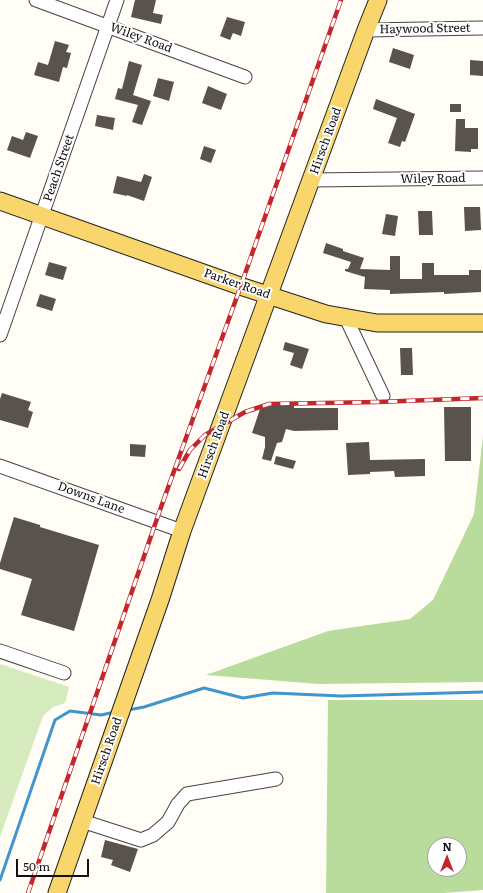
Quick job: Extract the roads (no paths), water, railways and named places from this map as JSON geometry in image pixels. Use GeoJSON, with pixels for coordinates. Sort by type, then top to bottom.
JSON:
{"type":"FeatureCollection","features":[{"type":"Feature","properties":{"kind":"main road","name":"Hirsch Road"},"geometry":{"type":"LineString","coordinates":[[57,893],[160,600],[182,531],[378,0]]}},
{"type":"Feature","properties":{"kind":"main road","name":"Parker Road"},"geometry":{"type":"LineString","coordinates":[[0,201],[269,296],[326,314],[377,323],[483,323]]}},
{"type":"Feature","properties":{"kind":"street","name":"Wiley Road"},"geometry":{"type":"LineString","coordinates":[[36,0],[245,77]]}},
{"type":"Feature","properties":{"kind":"street","name":"Peach Street"},"geometry":{"type":"LineString","coordinates":[[0,335],[117,0]]}},
{"type":"Feature","properties":{"kind":"street","name":"Haywood Street"},"geometry":{"type":"LineString","coordinates":[[366,30],[483,28]]}},
{"type":"Feature","properties":{"kind":"street","name":"Wiley Road"},"geometry":{"type":"LineString","coordinates":[[311,180],[483,178]]}},
{"type":"Feature","properties":{"kind":"street"},"geometry":{"type":"LineString","coordinates":[[346,318],[383,396]]}},
{"type":"Feature","properties":{"kind":"street","name":"Downs Lane"},"geometry":{"type":"LineString","coordinates":[[0,466],[182,531]]}},
{"type":"Feature","properties":{"kind":"street"},"geometry":{"type":"LineString","coordinates":[[0,651],[64,674]]}},
{"type":"Feature","properties":{"kind":"street"},"geometry":{"type":"LineString","coordinates":[[82,821],[141,840],[153,835],[168,822],[178,804],[186,794],[276,779]]}},
{"type":"Feature","properties":{"kind":"waterway"},"geometry":{"type":"LineString","coordinates":[[128,710],[144,707],[204,688],[243,698],[273,693],[341,696],[483,692]]}},
{"type":"Feature","properties":{"kind":"waterway"},"geometry":{"type":"LineString","coordinates":[[0,880],[55,720],[70,711],[101,715],[115,712]]}},
{"type":"Feature","properties":{"kind":"railway"},"geometry":{"type":"LineString","coordinates":[[28,893],[160,510],[239,291],[341,0]]}},
{"type":"Feature","properties":{"kind":"railway"},"geometry":{"type":"LineString","coordinates":[[179,469],[190,450],[205,435],[245,412],[269,404],[483,398]]}}]}
